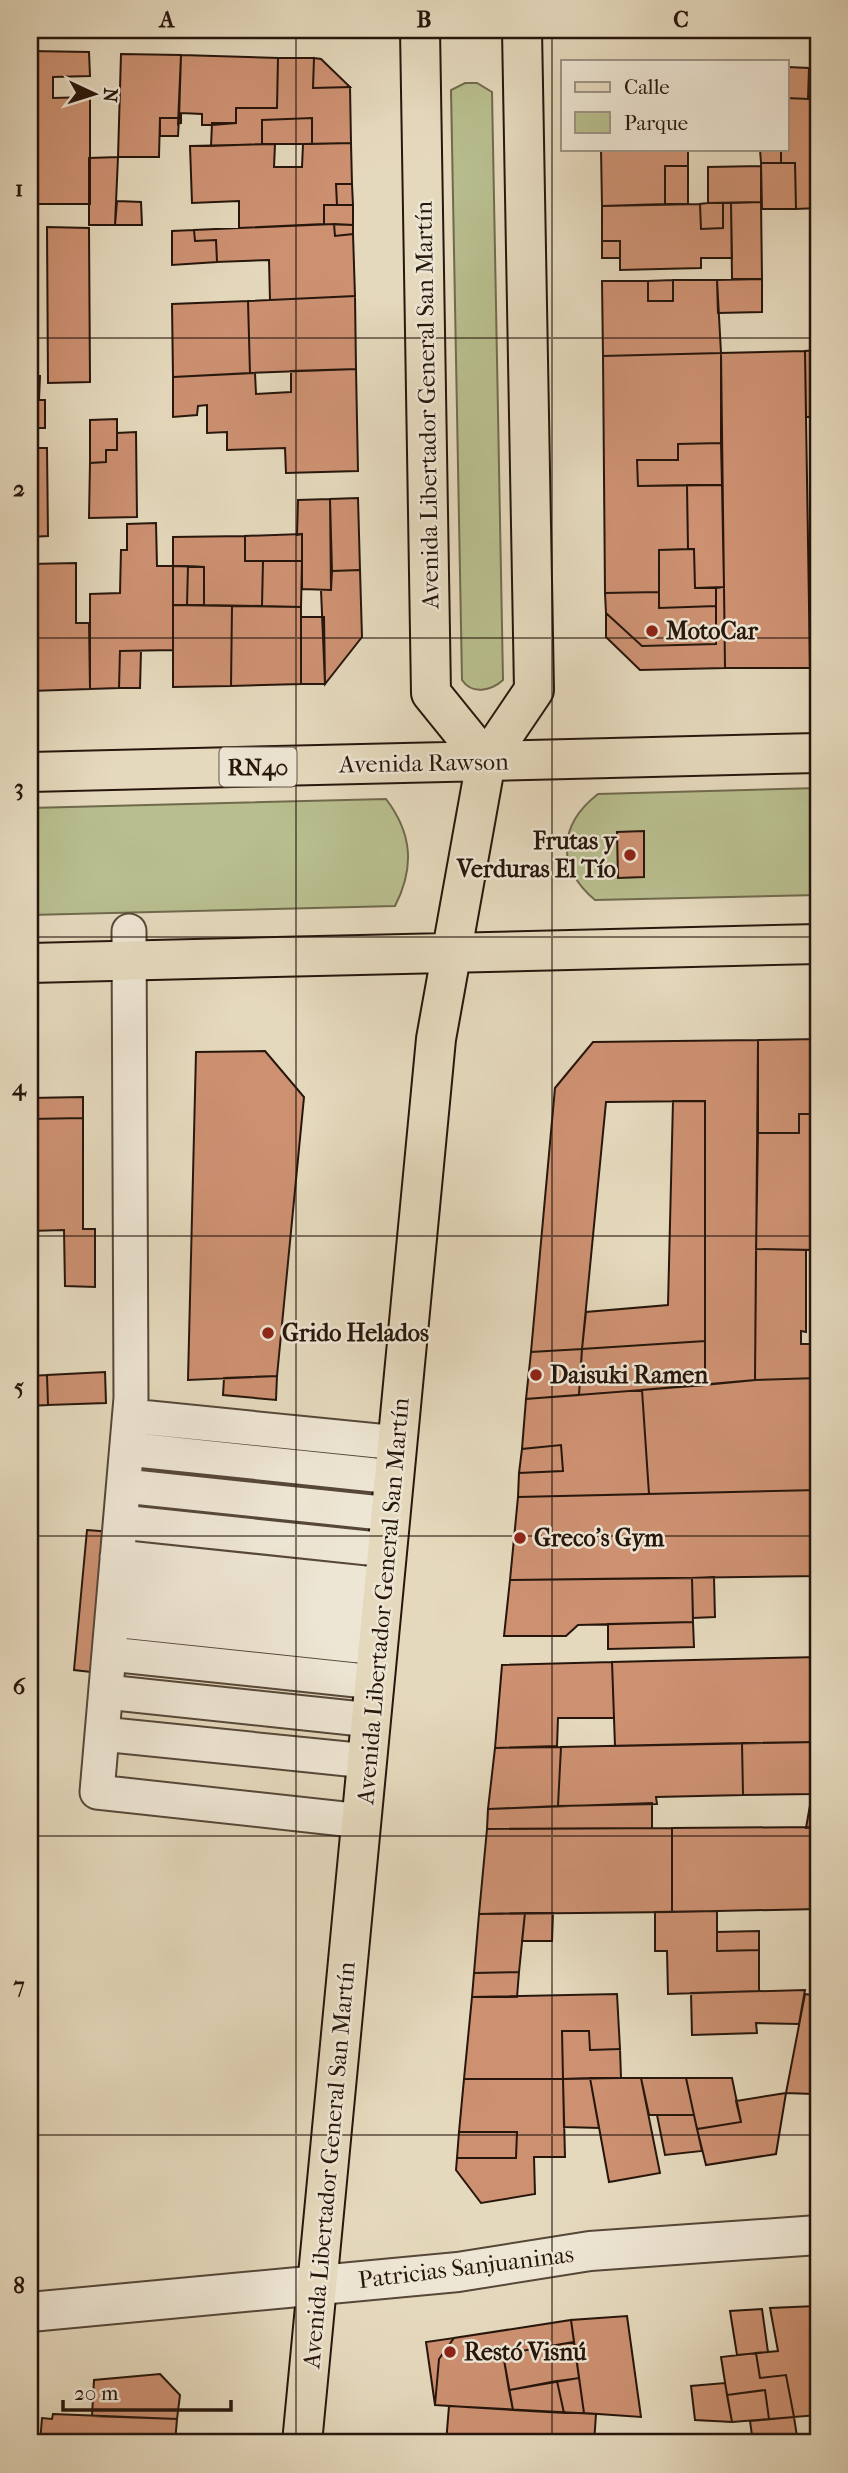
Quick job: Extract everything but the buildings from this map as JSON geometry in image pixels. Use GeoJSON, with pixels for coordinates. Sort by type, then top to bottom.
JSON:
{"type":"FeatureCollection","features":[{"type":"Feature","properties":{"kind":"main road","name":"Avenida Libertador General San Martín"},"geometry":{"type":"LineString","coordinates":[[420,30],[431,693],[486,761]]}},
{"type":"Feature","properties":{"kind":"main road","name":"Avenida Libertador General San Martín"},"geometry":{"type":"LineString","coordinates":[[302,2443],[436,1039],[486,761],[534,690],[522,30]]}},
{"type":"Feature","properties":{"kind":"main road","name":"Avenida Rawson"},"geometry":{"type":"LineString","coordinates":[[30,772],[818,753]]}},
{"type":"Feature","properties":{"kind":"main road"},"geometry":{"type":"LineString","coordinates":[[30,963],[129,946],[451,953],[818,944]]}},
{"type":"Feature","properties":{"kind":"street","name":"Patricias Sanjuaninas"},"geometry":{"type":"LineString","coordinates":[[30,2312],[458,2272],[590,2251],[818,2235]]}},
{"type":"Feature","properties":{"kind":"lane"},"geometry":{"type":"LineString","coordinates":[[129,946],[130,1416],[97,1792],[362,1821]]}},
{"type":"Feature","properties":{"kind":"lane"},"geometry":{"type":"LineString","coordinates":[[130,1416],[396,1460]]}},
{"type":"Feature","properties":{"kind":"lane"},"geometry":{"type":"LineString","coordinates":[[127,1449],[396,1460]]}},
{"type":"Feature","properties":{"kind":"lane"},"geometry":{"type":"LineString","coordinates":[[124,1486],[383,1599]]}},
{"type":"Feature","properties":{"kind":"lane"},"geometry":{"type":"LineString","coordinates":[[121,1522],[383,1599]]}},
{"type":"Feature","properties":{"kind":"lane"},"geometry":{"type":"LineString","coordinates":[[115,1589],[383,1599]]}},
{"type":"Feature","properties":{"kind":"lane"},"geometry":{"type":"LineString","coordinates":[[115,1589],[383,1599]]}},
{"type":"Feature","properties":{"kind":"lane"},"geometry":{"type":"LineString","coordinates":[[110,1654],[383,1599]]}},
{"type":"Feature","properties":{"kind":"lane"},"geometry":{"type":"LineString","coordinates":[[106,1692],[371,1720]]}},
{"type":"Feature","properties":{"kind":"lane"},"geometry":{"type":"LineString","coordinates":[[102,1734],[367,1761]]}},
{"type":"Feature","properties":{"kind":"green space"},"geometry":{"type":"Polygon","coordinates":[[[465,83],[477,83],[492,92],[503,680],[482,690],[471,688],[462,680],[451,90],[465,83]]]}},
{"type":"Feature","properties":{"kind":"green space"},"geometry":{"type":"Polygon","coordinates":[[[818,788],[818,895],[595,900],[573,874],[568,860],[569,832],[575,819],[598,794],[818,788]]]}},
{"type":"Feature","properties":{"kind":"green space"},"geometry":{"type":"Polygon","coordinates":[[[386,799],[401,825],[408,851],[406,878],[395,906],[30,915],[30,808],[386,799]]]}},
{"type":"Feature","properties":{"kind":"place","name":"MotoCar"},"geometry":{"type":"Point","coordinates":[652,631]}},
{"type":"Feature","properties":{"kind":"place","name":"Frutas y Verduras El Tío"},"geometry":{"type":"Point","coordinates":[630,855]}},
{"type":"Feature","properties":{"kind":"place","name":"Grido Helados"},"geometry":{"type":"Point","coordinates":[268,1333]}},
{"type":"Feature","properties":{"kind":"place","name":"Daisuki Ramen"},"geometry":{"type":"Point","coordinates":[536,1375]}},
{"type":"Feature","properties":{"kind":"place","name":"Greco's Gym"},"geometry":{"type":"Point","coordinates":[520,1538]}},
{"type":"Feature","properties":{"kind":"place","name":"Restó Visnú"},"geometry":{"type":"Point","coordinates":[450,2352]}}]}
